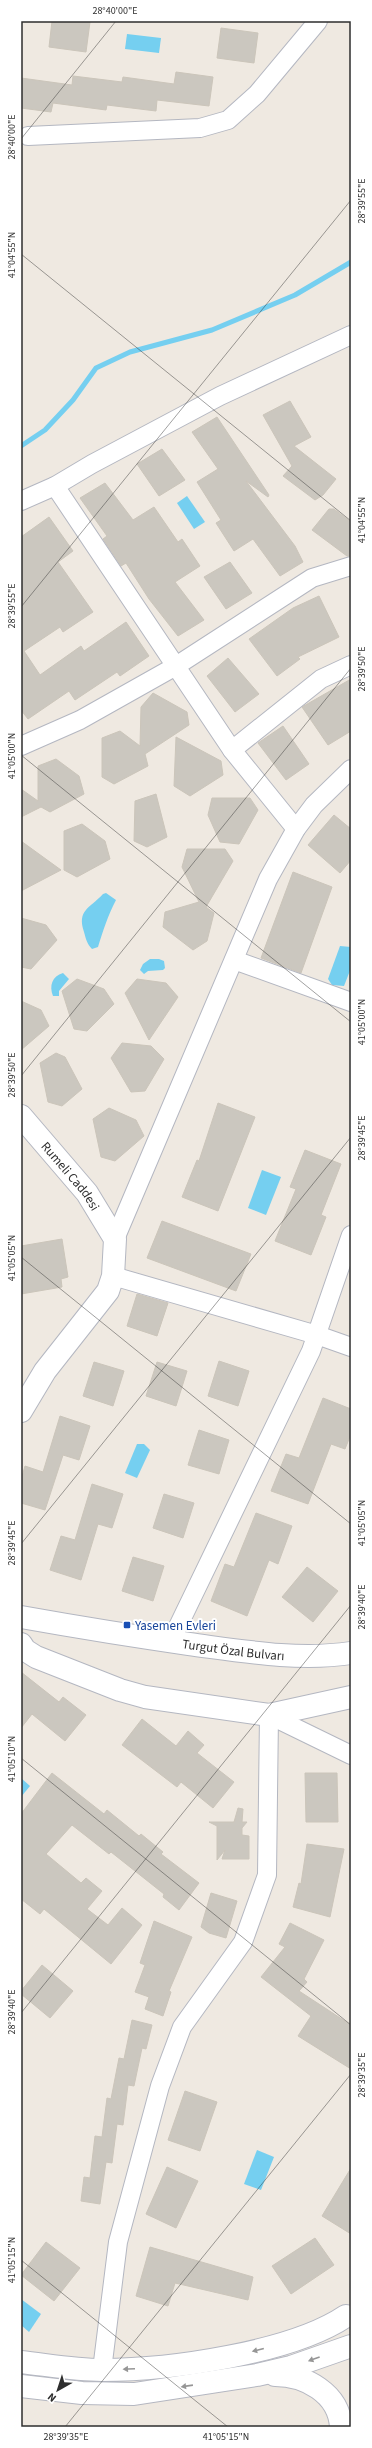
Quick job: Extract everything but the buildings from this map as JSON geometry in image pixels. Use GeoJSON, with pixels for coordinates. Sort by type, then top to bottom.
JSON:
{"type":"FeatureCollection","features":[{"type":"Feature","properties":{"kind":"street"},"geometry":{"type":"LineString","coordinates":[[28,136],[200,128],[228,120],[257,94],[318,21]]}},
{"type":"Feature","properties":{"kind":"street"},"geometry":{"type":"LineString","coordinates":[[21,501],[55,486],[92,464],[220,396],[351,335]]}},
{"type":"Feature","properties":{"kind":"street"},"geometry":{"type":"LineString","coordinates":[[55,486],[232,750],[296,829]]}},
{"type":"Feature","properties":{"kind":"street"},"geometry":{"type":"LineString","coordinates":[[21,746],[80,720],[176,666],[312,578],[351,566]]}},
{"type":"Feature","properties":{"kind":"street"},"geometry":{"type":"LineString","coordinates":[[232,750],[321,679],[351,665]]}},
{"type":"Feature","properties":{"kind":"street"},"geometry":{"type":"LineString","coordinates":[[21,1411],[46,1371],[108,1291],[113,1276],[115,1240],[268,879],[296,829],[314,805],[351,769]]}},
{"type":"Feature","properties":{"kind":"street"},"geometry":{"type":"LineString","coordinates":[[234,960],[351,1002]]}},
{"type":"Feature","properties":{"kind":"street","name":"Rumeli Caddesi"},"geometry":{"type":"LineString","coordinates":[[21,1116],[87,1193],[115,1240]]}},
{"type":"Feature","properties":{"kind":"street"},"geometry":{"type":"LineString","coordinates":[[171,1641],[317,1335],[351,1235]]}},
{"type":"Feature","properties":{"kind":"street"},"geometry":{"type":"LineString","coordinates":[[113,1276],[317,1335],[351,1347]]}},
{"type":"Feature","properties":{"kind":"street","name":"Turgut Özal Bulvarı"},"geometry":{"type":"LineString","coordinates":[[21,1617],[171,1641],[262,1653],[325,1657],[351,1652]]}},
{"type":"Feature","properties":{"kind":"street"},"geometry":{"type":"LineString","coordinates":[[21,1644],[25,1650],[36,1657],[125,1691],[198,1706],[269,1715],[351,1755]]}},
{"type":"Feature","properties":{"kind":"street"},"geometry":{"type":"LineString","coordinates":[[269,1715],[351,1697]]}},
{"type":"Feature","properties":{"kind":"street"},"geometry":{"type":"LineString","coordinates":[[102,2370],[118,2242],[160,2086],[182,2027],[243,1942],[266,1875],[269,1715]]}},
{"type":"Feature","properties":{"kind":"street"},"geometry":{"type":"LineString","coordinates":[[21,2362],[102,2370],[165,2367],[256,2351],[330,2327],[348,2313]]}},
{"type":"Feature","properties":{"kind":"street"},"geometry":{"type":"LineString","coordinates":[[21,2386],[115,2395],[257,2375],[291,2367],[351,2345],[344,2329],[348,2313]]}},
{"type":"Feature","properties":{"kind":"street"},"geometry":{"type":"LineString","coordinates":[[257,2375],[284,2375],[311,2382],[326,2394],[335,2407],[342,2427]]}},
{"type":"Feature","properties":{"kind":"street"},"geometry":{"type":"LineString","coordinates":[[348,2427],[351,2414]]}},
{"type":"Feature","properties":{"kind":"water"},"geometry":{"type":"Polygon","coordinates":[[[127,34],[161,38],[159,53],[125,49],[127,34]]]}},
{"type":"Feature","properties":{"kind":"water"},"geometry":{"type":"Polygon","coordinates":[[[187,496],[205,522],[194,529],[177,503],[187,496]]]}},
{"type":"Feature","properties":{"kind":"water"},"geometry":{"type":"Polygon","coordinates":[[[106,893],[116,900],[108,917],[98,947],[92,949],[86,939],[82,925],[83,914],[103,894],[106,893]]]}},
{"type":"Feature","properties":{"kind":"water"},"geometry":{"type":"Polygon","coordinates":[[[340,946],[351,947],[351,968],[344,986],[332,985],[328,979],[340,946]]]}},
{"type":"Feature","properties":{"kind":"water"},"geometry":{"type":"Polygon","coordinates":[[[150,959],[159,959],[164,961],[165,968],[163,970],[148,971],[144,974],[140,970],[143,964],[150,959]]]}},
{"type":"Feature","properties":{"kind":"water"},"geometry":{"type":"Polygon","coordinates":[[[63,973],[69,979],[59,991],[59,996],[53,996],[51,989],[52,982],[56,976],[63,973]]]}},
{"type":"Feature","properties":{"kind":"water"},"geometry":{"type":"Polygon","coordinates":[[[262,1170],[281,1177],[266,1215],[248,1208],[262,1170]]]}},
{"type":"Feature","properties":{"kind":"water"},"geometry":{"type":"Polygon","coordinates":[[[137,1444],[144,1444],[150,1450],[137,1478],[125,1473],[137,1444]]]}},
{"type":"Feature","properties":{"kind":"water"},"geometry":{"type":"Polygon","coordinates":[[[21,1778],[30,1786],[21,1797],[21,1778]]]}},
{"type":"Feature","properties":{"kind":"water"},"geometry":{"type":"Polygon","coordinates":[[[257,2150],[274,2157],[261,2190],[244,2184],[257,2150]]]}},
{"type":"Feature","properties":{"kind":"water"},"geometry":{"type":"Polygon","coordinates":[[[21,2299],[41,2314],[29,2332],[21,2325],[21,2299]]]}},
{"type":"Feature","properties":{"kind":"waterway"},"geometry":{"type":"LineString","coordinates":[[21,446],[45,430],[73,400],[96,368],[130,352],[212,330],[295,295],[351,262]]}},
{"type":"Feature","properties":{"kind":"place","name":"Yasemen Evleri"},"geometry":{"type":"Point","coordinates":[127,1625]}}]}
